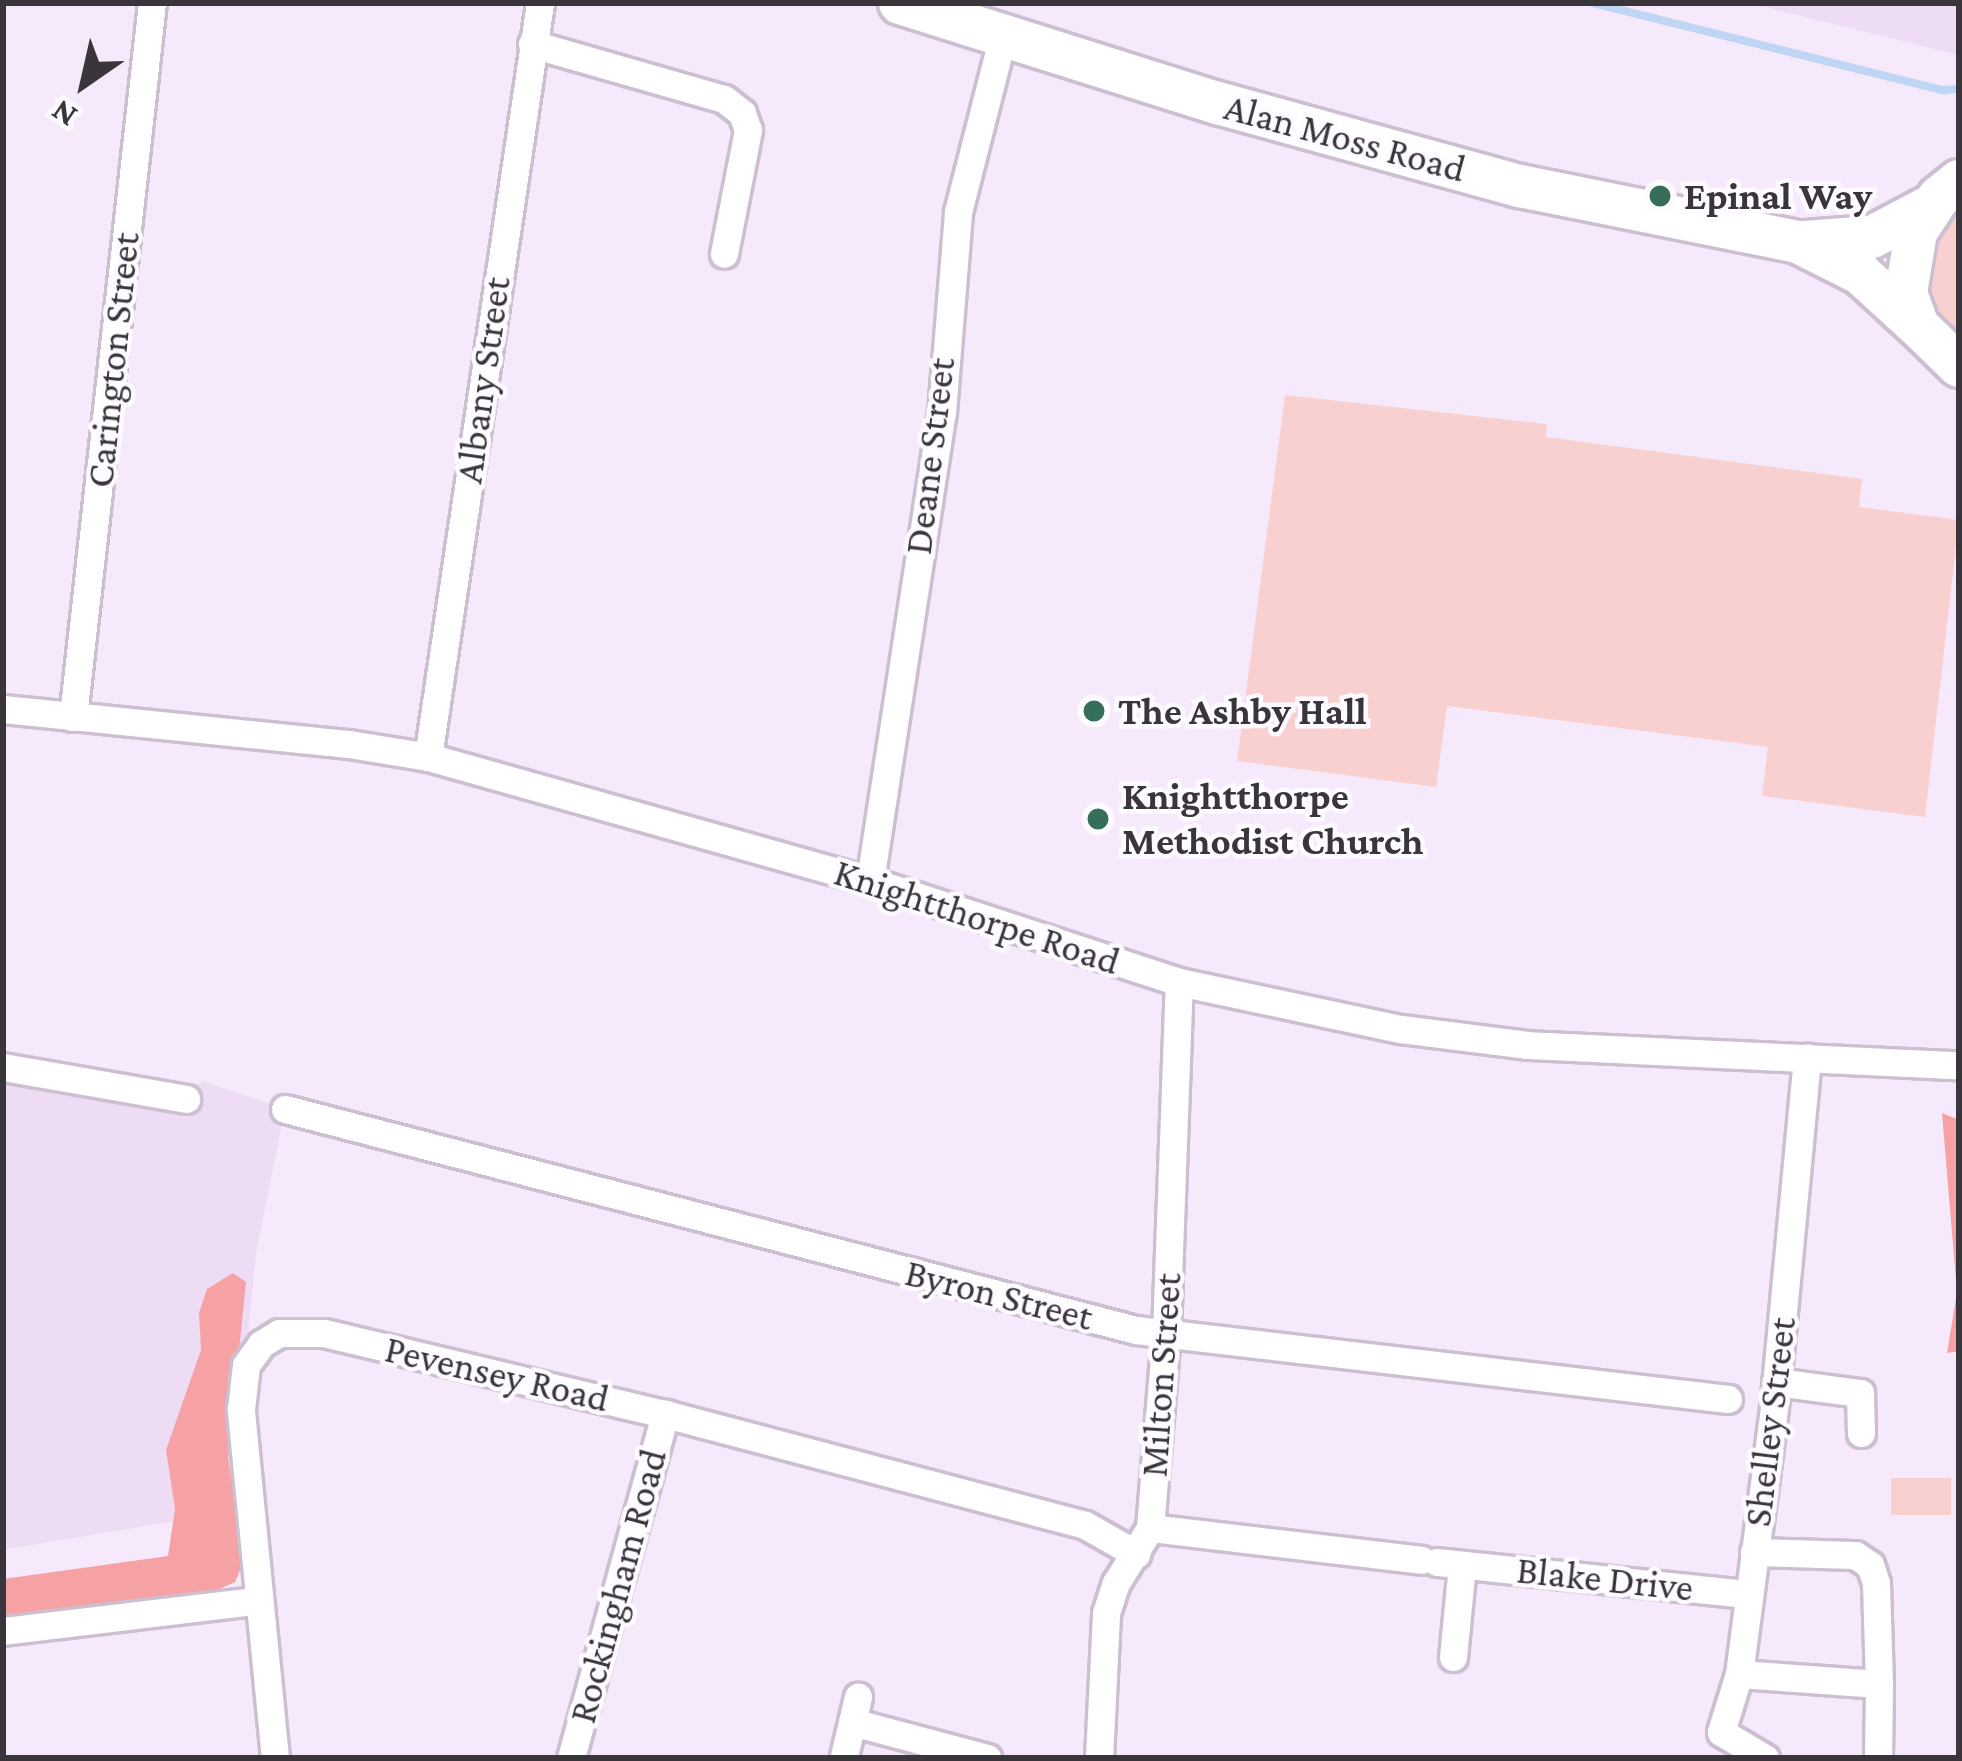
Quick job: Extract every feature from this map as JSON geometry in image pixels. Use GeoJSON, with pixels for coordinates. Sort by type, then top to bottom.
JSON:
{"type":"FeatureCollection","features":[{"type":"Feature","properties":{"kind":"main road","name":"Alan Moss Road"},"geometry":{"type":"LineString","coordinates":[[900,3],[1218,103],[1520,186],[1798,242],[1872,237],[1950,187]]}},
{"type":"Feature","properties":{"kind":"main road"},"geometry":{"type":"LineString","coordinates":[[1918,326],[1906,293],[1907,261],[1916,232],[1950,187]]}},
{"type":"Feature","properties":{"kind":"main road","name":"Alan Moss Road"},"geometry":{"type":"LineString","coordinates":[[1798,242],[1861,274],[1959,367]]}},
{"type":"Feature","properties":{"kind":"street","name":"Carington Street"},"geometry":{"type":"LineString","coordinates":[[73,717],[152,3]]}},
{"type":"Feature","properties":{"kind":"street","name":"Albany Street"},"geometry":{"type":"LineString","coordinates":[[428,757],[540,3]]}},
{"type":"Feature","properties":{"kind":"street","name":"Deane Street"},"geometry":{"type":"LineString","coordinates":[[870,881],[942,412],[958,212],[1003,35]]}},
{"type":"Feature","properties":{"kind":"street"},"geometry":{"type":"LineString","coordinates":[[532,44],[724,99],[742,113],[748,130],[724,254]]}},
{"type":"Feature","properties":{"kind":"street","name":"Knightthorpe Road"},"geometry":{"type":"LineString","coordinates":[[3,709],[350,744],[428,757],[870,881],[1180,982],[1401,1029],[1506,1042],[1959,1065]]}},
{"type":"Feature","properties":{"kind":"street","name":"Milton Street"},"geometry":{"type":"LineString","coordinates":[[1099,1758],[1106,1613],[1150,1528],[1166,1333],[1180,982]]}},
{"type":"Feature","properties":{"kind":"street","name":"Shelley Street"},"geometry":{"type":"LineString","coordinates":[[1765,1758],[1721,1732],[1739,1674],[1776,1382],[1807,1058]]}},
{"type":"Feature","properties":{"kind":"street"},"geometry":{"type":"LineString","coordinates":[[3,1067],[186,1099]]}},
{"type":"Feature","properties":{"kind":"street","name":"Byron Street"},"geometry":{"type":"LineString","coordinates":[[285,1108],[996,1296],[1166,1333],[1728,1399]]}},
{"type":"Feature","properties":{"kind":"street","name":"Pevensey Road"},"geometry":{"type":"LineString","coordinates":[[275,1758],[241,1409],[246,1365],[261,1344],[279,1333],[324,1333],[665,1414],[1084,1525],[1136,1553]]}},
{"type":"Feature","properties":{"kind":"street"},"geometry":{"type":"LineString","coordinates":[[1776,1382],[1860,1393],[1861,1433]]}},
{"type":"Feature","properties":{"kind":"street","name":"Rockingham Road"},"geometry":{"type":"LineString","coordinates":[[571,1758],[665,1414]]}},
{"type":"Feature","properties":{"kind":"street","name":"Blake Drive"},"geometry":{"type":"LineString","coordinates":[[1150,1528],[1747,1594]]}},
{"type":"Feature","properties":{"kind":"street"},"geometry":{"type":"LineString","coordinates":[[1754,1552],[1855,1555],[1870,1565],[1876,1583],[1879,1758]]}},
{"type":"Feature","properties":{"kind":"street","name":"Blake Drive"},"geometry":{"type":"LineString","coordinates":[[1440,1562],[1453,1657]]}},
{"type":"Feature","properties":{"kind":"street"},"geometry":{"type":"LineString","coordinates":[[3,1631],[256,1600]]}},
{"type":"Feature","properties":{"kind":"street"},"geometry":{"type":"LineString","coordinates":[[1739,1674],[1879,1684]]}},
{"type":"Feature","properties":{"kind":"street"},"geometry":{"type":"LineString","coordinates":[[844,1756],[855,1709],[987,1758]]}},
{"type":"Feature","properties":{"kind":"shaded area"},"geometry":{"type":"Polygon","coordinates":[[[1748,3],[1959,3],[1959,55],[1748,3]]]}},
{"type":"Feature","properties":{"kind":"shaded area"},"geometry":{"type":"Polygon","coordinates":[[[1959,197],[1959,344],[1932,312],[1925,291],[1926,249],[1959,197]]]}},
{"type":"Feature","properties":{"kind":"shaded area"},"geometry":{"type":"Polygon","coordinates":[[[1285,395],[1547,424],[1546,437],[1862,479],[1859,507],[1959,520],[1925,817],[1762,796],[1768,747],[1447,706],[1436,787],[1237,761],[1285,395]]]}},
{"type":"Feature","properties":{"kind":"shaded area"},"geometry":{"type":"Polygon","coordinates":[[[3,1067],[185,1099],[202,1081],[285,1109],[256,1253],[241,1409],[248,1509],[3,1550],[3,1067]]]}},
{"type":"Feature","properties":{"kind":"shaded area"},"geometry":{"type":"Polygon","coordinates":[[[1942,1113],[1959,1120],[1959,1351],[1947,1353],[1957,1292],[1942,1113]]]}},
{"type":"Feature","properties":{"kind":"shaded area"},"geometry":{"type":"Polygon","coordinates":[[[233,1273],[246,1282],[228,1458],[245,1559],[235,1582],[197,1599],[3,1625],[3,1579],[168,1556],[175,1509],[166,1450],[201,1350],[199,1313],[207,1289],[233,1273]]]}},
{"type":"Feature","properties":{"kind":"shaded area"},"geometry":{"type":"Polygon","coordinates":[[[1891,1478],[1951,1478],[1951,1515],[1891,1515],[1891,1478]]]}},
{"type":"Feature","properties":{"kind":"waterway"},"geometry":{"type":"LineString","coordinates":[[1593,3],[1943,90],[1959,89]]}},
{"type":"Feature","properties":{"kind":"place","name":"Epinal Way"},"geometry":{"type":"Point","coordinates":[1660,196]}},
{"type":"Feature","properties":{"kind":"place","name":"The Ashby Hall"},"geometry":{"type":"Point","coordinates":[1094,711]}},
{"type":"Feature","properties":{"kind":"place","name":"Knightthorpe Methodist Church"},"geometry":{"type":"Point","coordinates":[1098,819]}}]}
